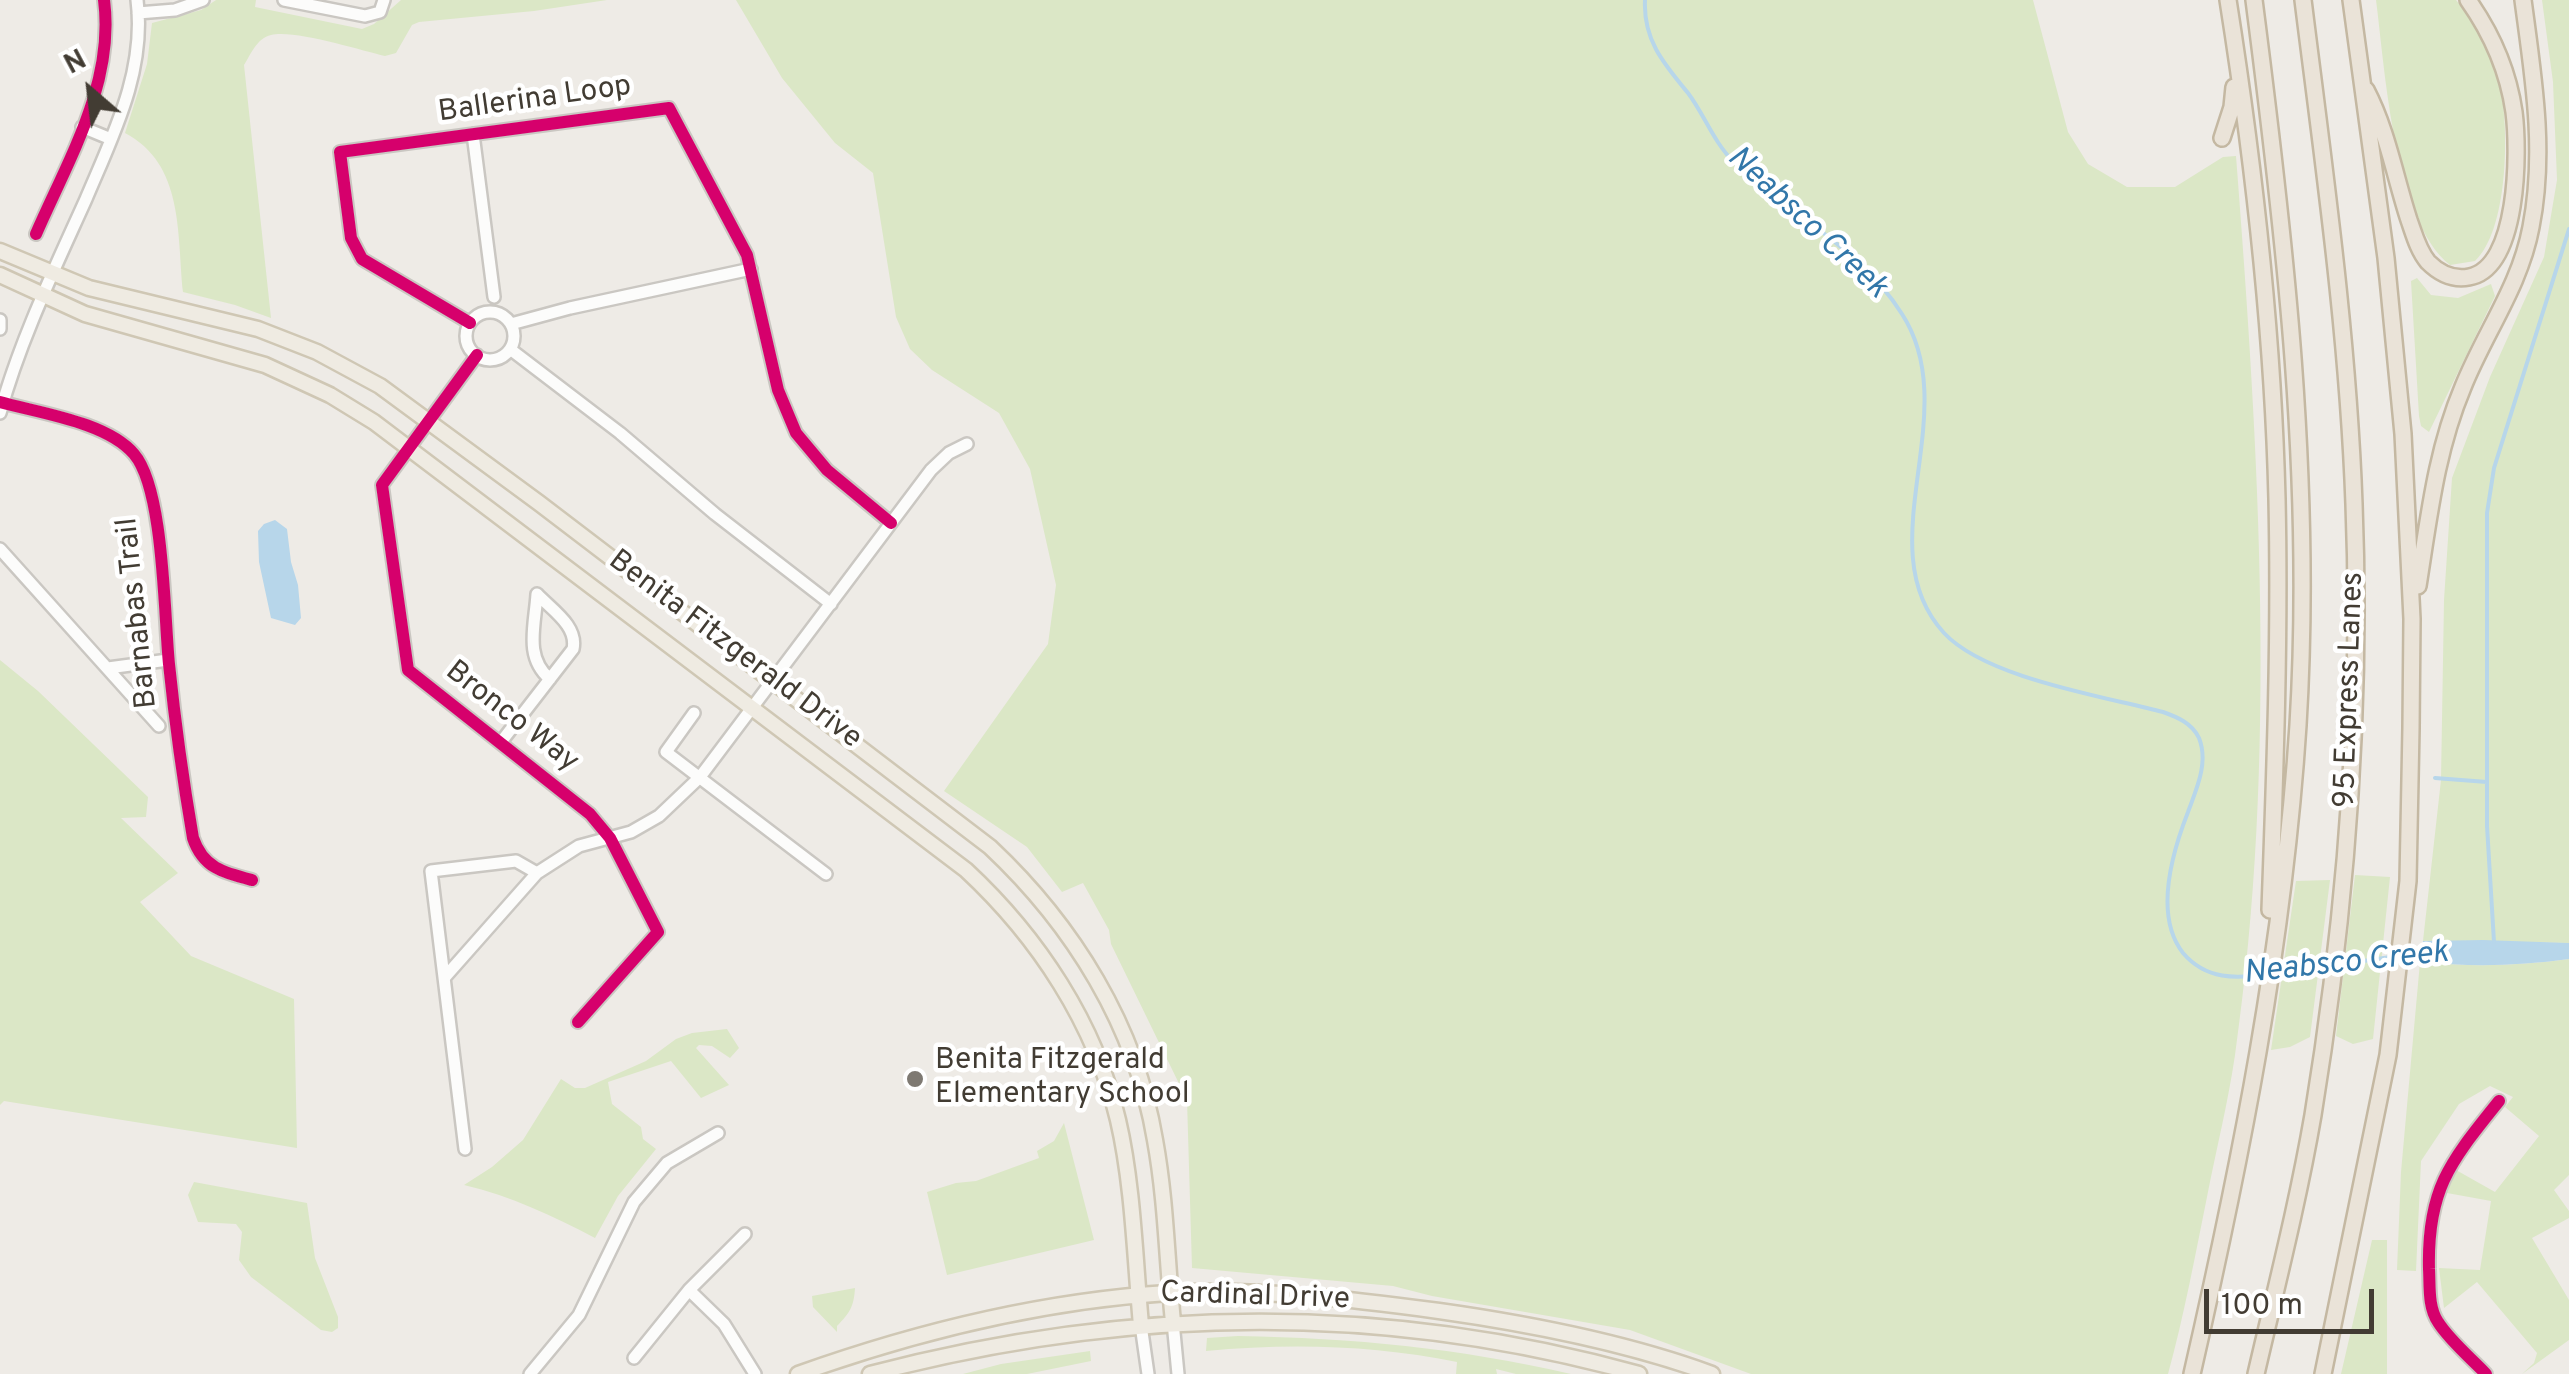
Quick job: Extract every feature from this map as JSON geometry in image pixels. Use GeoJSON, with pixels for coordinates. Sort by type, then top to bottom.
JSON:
{"type":"FeatureCollection","features":[{"type":"Feature","properties":{"kind":"highway"},"geometry":{"type":"LineString","coordinates":[[2228,0],[2261,252],[2277,498],[2276,890]]}},
{"type":"Feature","properties":{"kind":"highway"},"geometry":{"type":"LineString","coordinates":[[2192,1374],[2234,1190],[2260,1049],[2299,693],[2301,475],[2286,252],[2254,0]]}},
{"type":"Feature","properties":{"kind":"highway","name":"95 Express Lanes"},"geometry":{"type":"LineString","coordinates":[[2256,1374],[2294,1211],[2326,1030],[2354,707],[2353,489],[2347,364],[2303,0]]}},
{"type":"Feature","properties":{"kind":"highway"},"geometry":{"type":"LineString","coordinates":[[2324,1374],[2392,1028],[2408,881],[2412,620],[2397,366],[2350,0]]}},
{"type":"Feature","properties":{"kind":"highway"},"geometry":{"type":"LineString","coordinates":[[2360,80],[2378,114],[2420,251],[2437,270],[2455,278],[2484,271],[2503,244],[2515,188],[2514,117],[2497,48],[2468,0]]}},
{"type":"Feature","properties":{"kind":"highway"},"geometry":{"type":"LineString","coordinates":[[2412,620],[2445,433],[2464,384],[2517,276],[2532,222],[2539,145],[2523,0]]}},
{"type":"Feature","properties":{"kind":"highway"},"geometry":{"type":"LineString","coordinates":[[2222,138],[2232,107],[2232,28]]}},
{"type":"Feature","properties":{"kind":"main road","name":"Benita Fitzgerald Drive"},"geometry":{"type":"LineString","coordinates":[[0,251],[52,275],[123,298],[258,329],[380,386],[990,847],[1034,891],[1077,948],[1125,1037],[1150,1112],[1159,1166],[1173,1322]]}},
{"type":"Feature","properties":{"kind":"main road","name":"Benita Fitzgerald Drive"},"geometry":{"type":"LineString","coordinates":[[0,275],[44,298],[132,329],[265,365],[330,396],[410,447],[966,870],[1014,918],[1051,968],[1084,1029],[1118,1122],[1141,1325]]}},
{"type":"Feature","properties":{"kind":"main road","name":"Cardinal Drive"},"geometry":{"type":"LineString","coordinates":[[798,1374],[984,1320],[1170,1293],[1290,1295],[1458,1314],[1564,1333],[1712,1374]]}},
{"type":"Feature","properties":{"kind":"main road","name":"Cardinal Drive"},"geometry":{"type":"LineString","coordinates":[[870,1374],[998,1344],[1141,1325],[1285,1320],[1492,1340],[1639,1374]]}},
{"type":"Feature","properties":{"kind":"street"},"geometry":{"type":"LineString","coordinates":[[36,234],[104,66],[104,0]]}},
{"type":"Feature","properties":{"kind":"street"},"geometry":{"type":"LineString","coordinates":[[1,406],[131,86],[138,7],[175,10],[203,0]]}},
{"type":"Feature","properties":{"kind":"street"},"geometry":{"type":"LineString","coordinates":[[284,0],[365,16],[380,12],[384,0]]}},
{"type":"Feature","properties":{"kind":"street","name":"Ballerina Loop"},"geometry":{"type":"LineString","coordinates":[[511,324],[495,312],[481,314],[470,322],[362,260],[351,238],[340,152],[669,108],[744,248],[782,402],[796,434],[827,470],[891,523]]}},
{"type":"Feature","properties":{"kind":"street"},"geometry":{"type":"LineString","coordinates":[[82,126],[111,139]]}},
{"type":"Feature","properties":{"kind":"street"},"geometry":{"type":"LineString","coordinates":[[473,134],[494,297]]}},
{"type":"Feature","properties":{"kind":"street"},"geometry":{"type":"LineString","coordinates":[[470,322],[466,336],[477,355],[498,358],[510,349],[514,337],[511,324],[751,269]]}},
{"type":"Feature","properties":{"kind":"street"},"geometry":{"type":"LineString","coordinates":[[0,320],[0,329]]}},
{"type":"Feature","properties":{"kind":"street"},"geometry":{"type":"LineString","coordinates":[[510,349],[831,604]]}},
{"type":"Feature","properties":{"kind":"street","name":"Bronco Way"},"geometry":{"type":"LineString","coordinates":[[477,355],[382,485],[408,670],[582,804],[610,838],[658,932],[578,1022]]}},
{"type":"Feature","properties":{"kind":"street","name":"Barnabas Trail"},"geometry":{"type":"LineString","coordinates":[[1,406],[63,419],[117,439],[142,464],[152,492],[168,660],[196,850],[220,872],[252,880]]}},
{"type":"Feature","properties":{"kind":"street"},"geometry":{"type":"LineString","coordinates":[[445,977],[536,873],[580,846],[632,832],[658,816],[700,777],[942,459],[968,444]]}},
{"type":"Feature","properties":{"kind":"street"},"geometry":{"type":"LineString","coordinates":[[0,548],[159,726]]}},
{"type":"Feature","properties":{"kind":"street"},"geometry":{"type":"LineString","coordinates":[[501,742],[550,679],[573,649],[570,628],[537,594],[532,656],[550,679]]}},
{"type":"Feature","properties":{"kind":"street","name":"Barnabas Trail"},"geometry":{"type":"LineString","coordinates":[[108,668],[168,660]]}},
{"type":"Feature","properties":{"kind":"street"},"geometry":{"type":"LineString","coordinates":[[694,712],[666,752],[826,874]]}},
{"type":"Feature","properties":{"kind":"street"},"geometry":{"type":"LineString","coordinates":[[465,1149],[431,871],[516,860],[536,873]]}},
{"type":"Feature","properties":{"kind":"street"},"geometry":{"type":"LineString","coordinates":[[2486,1374],[2438,1323],[2431,1304],[2431,1221],[2436,1195],[2462,1146],[2499,1101]]}},
{"type":"Feature","properties":{"kind":"street"},"geometry":{"type":"LineString","coordinates":[[530,1374],[579,1314],[634,1202],[667,1164],[718,1133]]}},
{"type":"Feature","properties":{"kind":"street"},"geometry":{"type":"LineString","coordinates":[[634,1358],[689,1290],[745,1234]]}},
{"type":"Feature","properties":{"kind":"street"},"geometry":{"type":"LineString","coordinates":[[689,1290],[724,1324],[754,1374]]}},
{"type":"Feature","properties":{"kind":"street"},"geometry":{"type":"LineString","coordinates":[[1173,1322],[1178,1374]]}},
{"type":"Feature","properties":{"kind":"street"},"geometry":{"type":"LineString","coordinates":[[1141,1325],[1148,1374]]}},
{"type":"Feature","properties":{"kind":"green space"},"geometry":{"type":"Polygon","coordinates":[[[216,0],[256,0],[255,7],[362,29],[374,24],[401,0],[607,0],[419,22],[412,25],[396,53],[385,56],[295,35],[271,35],[258,43],[244,65],[271,318],[183,292],[178,224],[168,181],[144,146],[125,133],[147,64],[152,23],[201,10],[216,0]]]}},
{"type":"Feature","properties":{"kind":"green space"},"geometry":{"type":"Polygon","coordinates":[[[736,0],[2033,0],[2068,132],[2088,164],[2127,187],[2175,187],[2223,157],[2236,156],[2257,493],[2257,831],[2232,1073],[2168,1374],[1751,1374],[1630,1330],[1393,1286],[1192,1268],[1187,1100],[1111,944],[1109,930],[1083,883],[1062,892],[1027,847],[944,791],[1048,644],[1056,585],[1030,469],[999,413],[932,370],[910,349],[896,317],[873,173],[835,143],[782,78],[736,0]]]}},
{"type":"Feature","properties":{"kind":"green space"},"geometry":{"type":"Polygon","coordinates":[[[2376,0],[2456,0],[2490,54],[2504,108],[2505,155],[2494,227],[2475,261],[2450,265],[2431,244],[2416,215],[2395,142],[2376,0]]]}},
{"type":"Feature","properties":{"kind":"green space"},"geometry":{"type":"Polygon","coordinates":[[[2542,0],[2569,0],[2569,943],[2423,941],[2441,780],[2444,600],[2452,478],[2490,377],[2544,257],[2557,180],[2553,82],[2542,0]]]}},
{"type":"Feature","properties":{"kind":"green space"},"geometry":{"type":"Polygon","coordinates":[[[2417,278],[2431,295],[2458,298],[2491,284],[2495,296],[2429,432],[2421,426],[2419,416],[2411,281],[2417,278]]]}},
{"type":"Feature","properties":{"kind":"green space"},"geometry":{"type":"Polygon","coordinates":[[[0,660],[38,691],[148,797],[146,817],[121,818],[178,873],[140,902],[191,956],[294,999],[297,1148],[4,1101],[0,1105],[0,660]]]}},
{"type":"Feature","properties":{"kind":"green space"},"geometry":{"type":"Polygon","coordinates":[[[2355,875],[2390,877],[2373,1039],[2353,1044],[2336,1036],[2355,875]]]}},
{"type":"Feature","properties":{"kind":"green space"},"geometry":{"type":"Polygon","coordinates":[[[2330,880],[2310,1037],[2290,1047],[2271,1050],[2296,881],[2330,880]]]}},
{"type":"Feature","properties":{"kind":"green space"},"geometry":{"type":"Polygon","coordinates":[[[2569,959],[2569,1175],[2554,1190],[2569,1211],[2569,1218],[2532,1238],[2569,1300],[2569,1340],[2522,1374],[2534,1363],[2537,1353],[2477,1282],[2444,1308],[2439,1268],[2480,1270],[2491,1201],[2447,1193],[2456,1170],[2495,1192],[2539,1136],[2505,1107],[2513,1097],[2490,1086],[2459,1104],[2421,1161],[2416,1271],[2397,1270],[2401,1172],[2420,962],[2495,965],[2569,959]]]}},
{"type":"Feature","properties":{"kind":"green space"},"geometry":{"type":"Polygon","coordinates":[[[727,1029],[739,1048],[730,1058],[712,1046],[696,1048],[729,1085],[701,1098],[671,1061],[608,1082],[612,1104],[641,1127],[643,1139],[656,1149],[618,1196],[595,1238],[531,1207],[464,1185],[523,1140],[561,1079],[575,1088],[585,1088],[646,1061],[676,1039],[727,1029]]]}},
{"type":"Feature","properties":{"kind":"green space"},"geometry":{"type":"Polygon","coordinates":[[[1064,1123],[1094,1240],[947,1275],[927,1192],[976,1181],[1039,1158],[1037,1151],[1054,1141],[1064,1123]]]}},
{"type":"Feature","properties":{"kind":"green space"},"geometry":{"type":"Polygon","coordinates":[[[194,1182],[307,1203],[315,1258],[338,1317],[338,1328],[332,1332],[321,1330],[251,1277],[239,1260],[242,1232],[236,1224],[198,1222],[188,1195],[194,1182]]]}},
{"type":"Feature","properties":{"kind":"green space"},"geometry":{"type":"Polygon","coordinates":[[[2372,1240],[2387,1240],[2387,1374],[2341,1374],[2372,1240]]]}},
{"type":"Feature","properties":{"kind":"green space"},"geometry":{"type":"Polygon","coordinates":[[[855,1288],[852,1305],[837,1332],[813,1307],[812,1296],[855,1288]]]}},
{"type":"Feature","properties":{"kind":"green space"},"geometry":{"type":"Polygon","coordinates":[[[1238,1336],[1406,1346],[1571,1374],[1516,1374],[1496,1369],[1497,1374],[1456,1374],[1457,1362],[1363,1349],[1300,1346],[1206,1351],[1207,1338],[1238,1336]]]}},
{"type":"Feature","properties":{"kind":"green space"},"geometry":{"type":"Polygon","coordinates":[[[1090,1351],[1091,1361],[1027,1374],[963,1374],[1001,1364],[1090,1351]]]}},
{"type":"Feature","properties":{"kind":"water"},"geometry":{"type":"Polygon","coordinates":[[[275,520],[287,529],[298,585],[301,618],[295,625],[271,618],[259,562],[258,531],[275,520]]]}},
{"type":"Feature","properties":{"kind":"water"},"geometry":{"type":"Polygon","coordinates":[[[2423,941],[2569,943],[2569,959],[2495,965],[2420,962],[2423,941]]]}},
{"type":"Feature","properties":{"kind":"waterway","name":"Neabsco Creek"},"geometry":{"type":"LineString","coordinates":[[1645,0],[1648,27],[1657,51],[1727,154],[1866,270],[1902,314],[1919,353],[1924,394],[1913,520],[1913,561],[1922,599],[1944,633],[1987,662],[2046,683],[2163,712],[2192,728],[2203,757],[2198,786],[2172,865],[2168,903],[2174,938],[2192,962],[2212,973],[2233,977],[2268,974]]}},
{"type":"Feature","properties":{"kind":"waterway"},"geometry":{"type":"LineString","coordinates":[[2494,942],[2487,826],[2487,513],[2494,468],[2569,229]]}},
{"type":"Feature","properties":{"kind":"waterway"},"geometry":{"type":"LineString","coordinates":[[2435,778],[2487,782]]}},
{"type":"Feature","properties":{"kind":"waterway","name":"Neabsco Creek"},"geometry":{"type":"LineString","coordinates":[[2406,955],[2426,952]]}},
{"type":"Feature","properties":{"kind":"waterway","name":"Neabsco Creek"},"geometry":{"type":"LineString","coordinates":[[2337,965],[2397,956]]}},
{"type":"Feature","properties":{"kind":"waterway","name":"Neabsco Creek"},"geometry":{"type":"LineString","coordinates":[[2277,973],[2327,966]]}},
{"type":"Feature","properties":{"kind":"cycle path"},"geometry":{"type":"LineString","coordinates":[[36,234],[96,91],[106,31],[104,0]]}},
{"type":"Feature","properties":{"kind":"cycle path"},"geometry":{"type":"LineString","coordinates":[[470,323],[362,259],[351,238],[340,152],[669,108],[747,255],[778,390],[796,433],[827,470],[891,523]]}},
{"type":"Feature","properties":{"kind":"cycle path"},"geometry":{"type":"LineString","coordinates":[[477,355],[382,485],[408,670],[590,814],[610,838],[658,932],[578,1022]]}},
{"type":"Feature","properties":{"kind":"cycle path"},"geometry":{"type":"LineString","coordinates":[[0,402],[72,420],[107,434],[134,454],[144,471],[157,523],[171,686],[193,838],[209,863],[252,880]]}},
{"type":"Feature","properties":{"kind":"cycle path"},"geometry":{"type":"LineString","coordinates":[[2486,1374],[2448,1336],[2435,1316],[2430,1297],[2429,1241],[2445,1177],[2499,1101]]}},
{"type":"Feature","properties":{"kind":"place","name":"Benita Fitzgerald Elementary School"},"geometry":{"type":"Point","coordinates":[915,1079]}}]}
